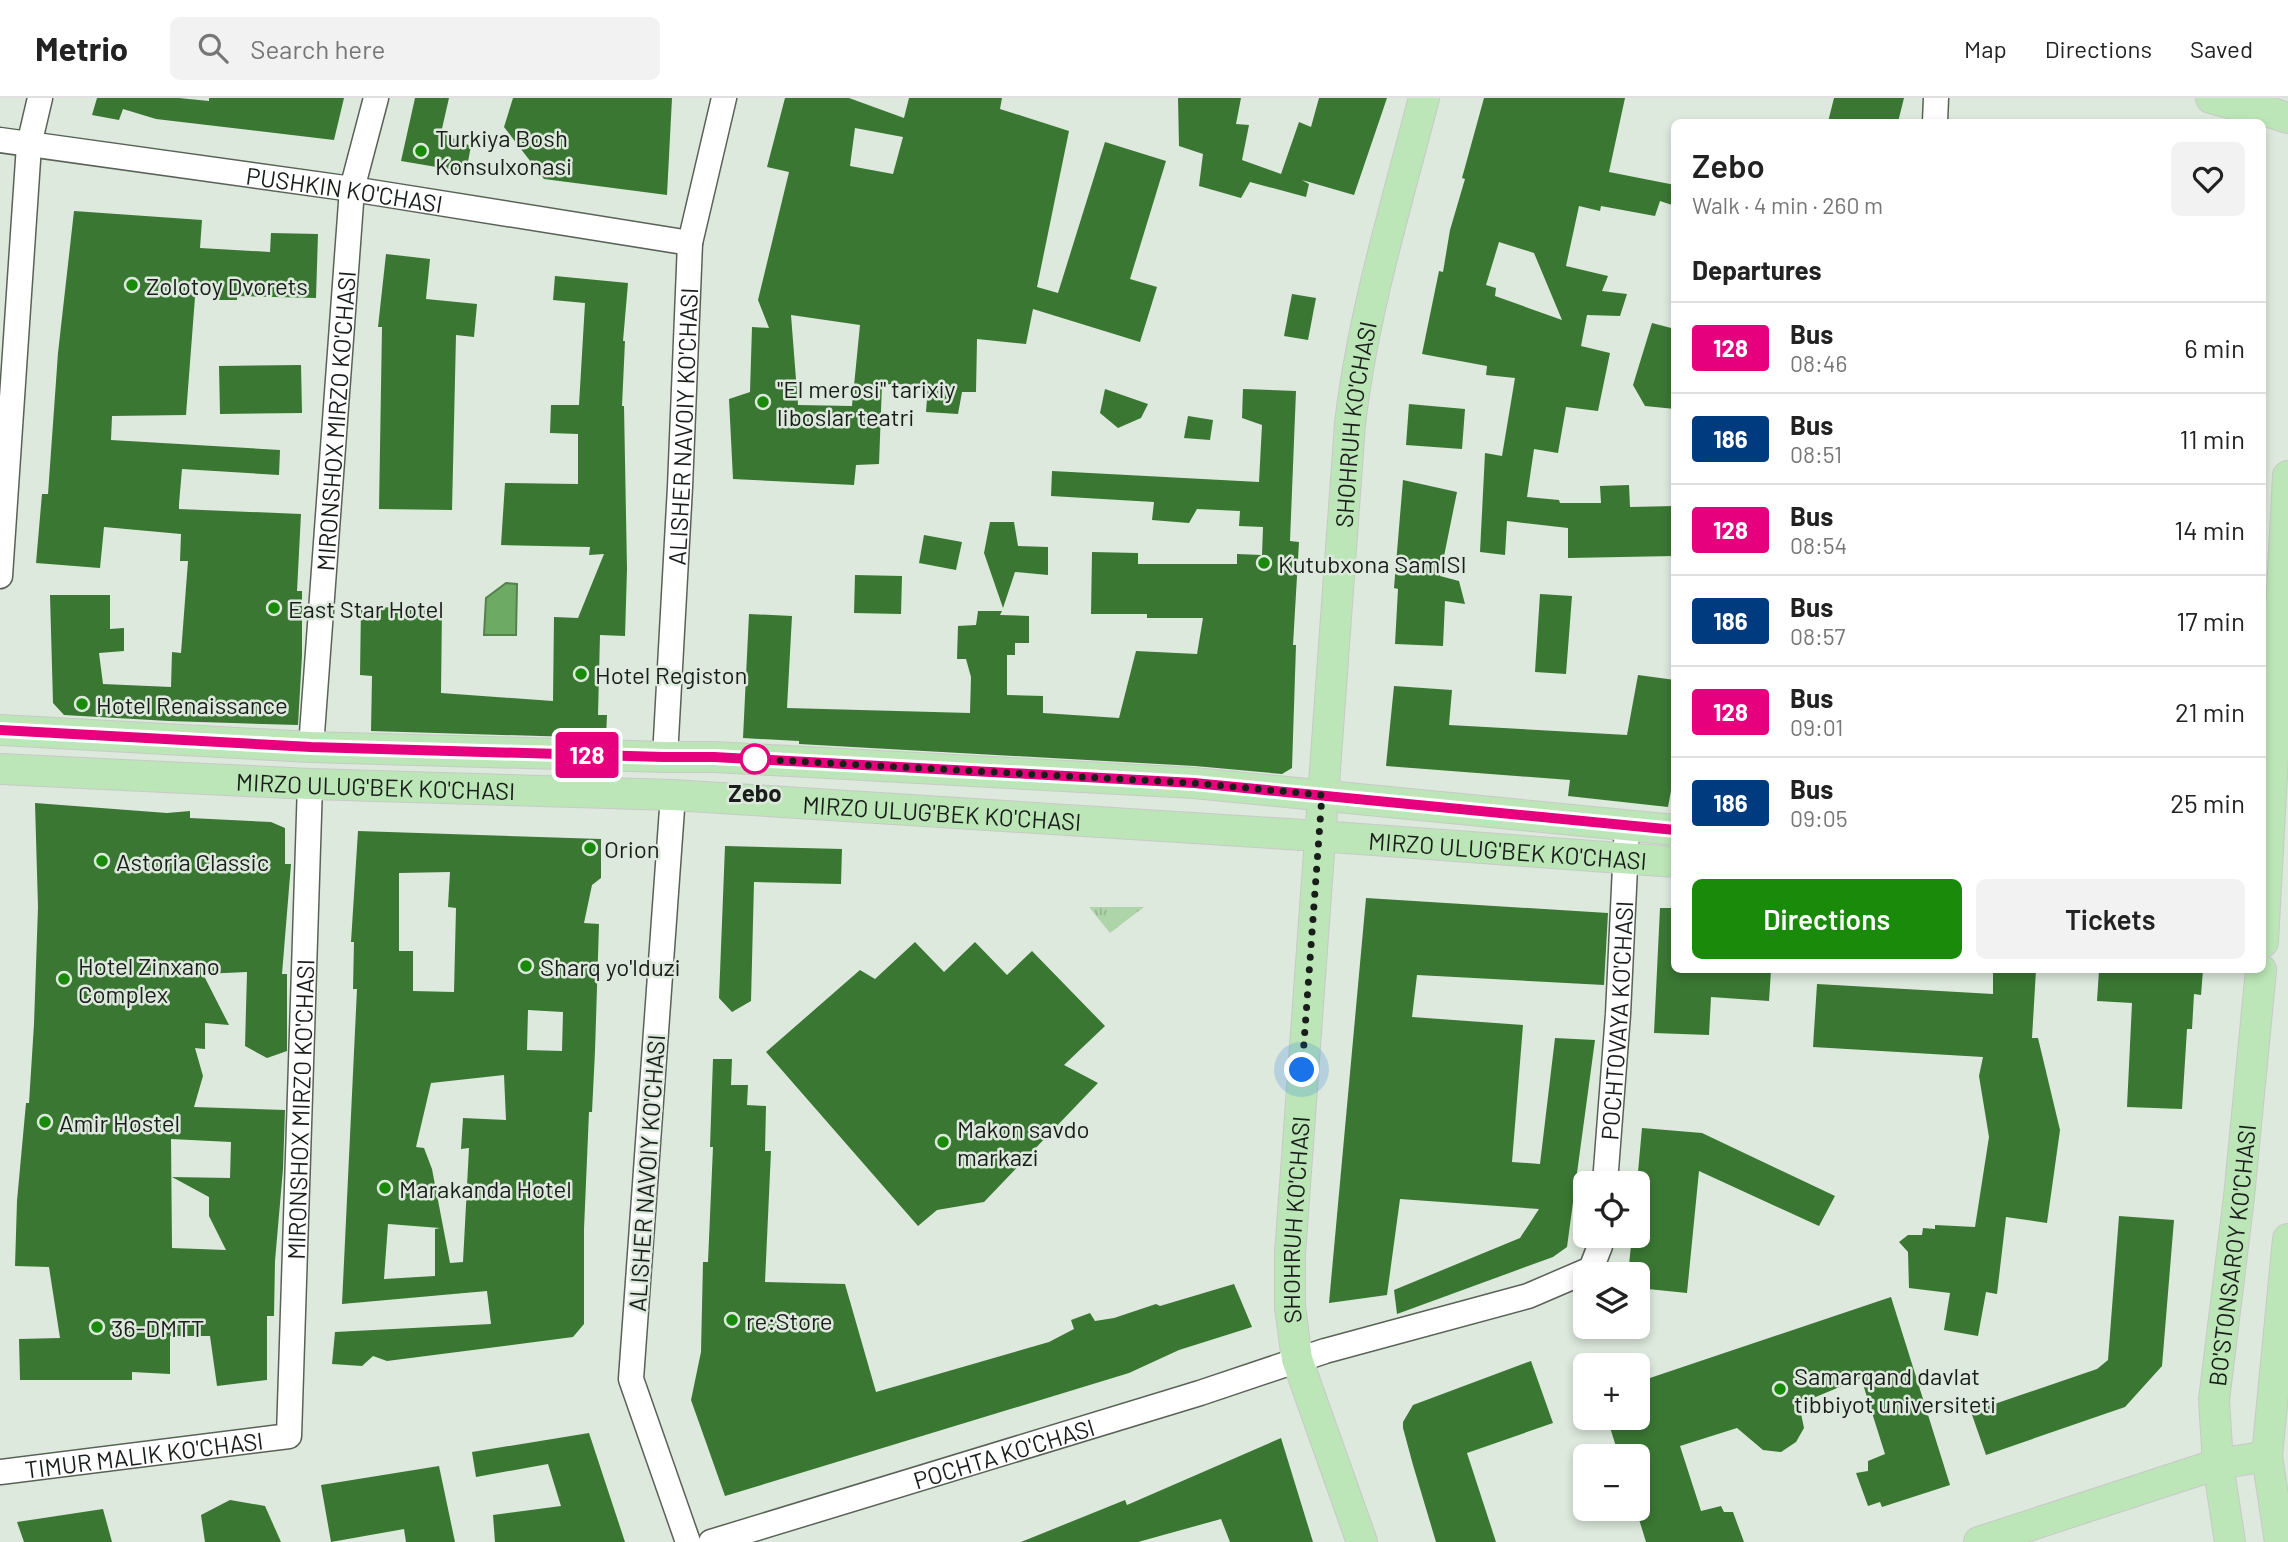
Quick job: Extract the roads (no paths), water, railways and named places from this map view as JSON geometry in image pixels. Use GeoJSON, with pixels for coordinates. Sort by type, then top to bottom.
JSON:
{"type":"FeatureCollection","features":[{"type":"Feature","properties":{"kind":"main road","name":"SHOHRUH KO'CHASI"},"geometry":{"type":"LineString","coordinates":[[1362,1542],[1297,1359],[1290,1307],[1289,1267],[1322,795],[1356,372],[1366,322],[1424,98]]}},
{"type":"Feature","properties":{"kind":"main road"},"geometry":{"type":"LineString","coordinates":[[2211,98],[2288,118]]}},
{"type":"Feature","properties":{"kind":"main road"},"geometry":{"type":"LineString","coordinates":[[2266,917],[2272,883],[2276,667],[2288,476]]}},
{"type":"Feature","properties":{"kind":"main road","name":"MIRZO ULUG'BEK KO'CHASI"},"geometry":{"type":"LineString","coordinates":[[0,730],[311,747],[714,757],[1194,783],[1671,830]]}},
{"type":"Feature","properties":{"kind":"main road","name":"MIRZO ULUG'BEK KO'CHASI"},"geometry":{"type":"LineString","coordinates":[[0,769],[310,784],[673,794],[1671,862]]}},
{"type":"Feature","properties":{"kind":"main road"},"geometry":{"type":"LineString","coordinates":[[2266,935],[2288,946]]}},
{"type":"Feature","properties":{"kind":"main road","name":"BO'STONSAROY KO'CHASI"},"geometry":{"type":"LineString","coordinates":[[2230,1542],[2217,1464],[2214,1400],[2239,1197],[2261,973]]}},
{"type":"Feature","properties":{"kind":"main road"},"geometry":{"type":"LineString","coordinates":[[2280,1542],[2267,1455],[2288,1239]]}},
{"type":"Feature","properties":{"kind":"main road"},"geometry":{"type":"LineString","coordinates":[[1979,1542],[2217,1464],[2267,1455]]}},
{"type":"Feature","properties":{"kind":"street"},"geometry":{"type":"LineString","coordinates":[[0,576],[29,145],[40,98]]}},
{"type":"Feature","properties":{"kind":"street","name":"MIRONSHOX MIRZO KO'CHASI"},"geometry":{"type":"LineString","coordinates":[[311,747],[352,189],[376,98]]}},
{"type":"Feature","properties":{"kind":"street","name":"ALISHER NAVOIY KO'CHASI"},"geometry":{"type":"LineString","coordinates":[[664,757],[680,487],[690,243],[724,98]]}},
{"type":"Feature","properties":{"kind":"street"},"geometry":{"type":"LineString","coordinates":[[1935,119],[1936,98]]}},
{"type":"Feature","properties":{"kind":"street","name":"PUSHKIN KO'CHASI"},"geometry":{"type":"LineString","coordinates":[[0,140],[352,189],[690,243]]}},
{"type":"Feature","properties":{"kind":"street","name":"MIRONSHOX MIRZO KO'CHASI"},"geometry":{"type":"LineString","coordinates":[[289,1436],[310,784]]}},
{"type":"Feature","properties":{"kind":"street","name":"ALISHER NAVOIY KO'CHASI"},"geometry":{"type":"LineString","coordinates":[[673,794],[631,1379],[688,1542]]}},
{"type":"Feature","properties":{"kind":"street","name":"POCHTOVAYA KO'CHASI"},"geometry":{"type":"LineString","coordinates":[[1606,1171],[1618,1014],[1627,825]]}},
{"type":"Feature","properties":{"kind":"street"},"geometry":{"type":"LineString","coordinates":[[1297,1359],[1528,1296],[1591,1269],[1599,1248]]}},
{"type":"Feature","properties":{"kind":"street","name":"POCHTA KO'CHASI"},"geometry":{"type":"LineString","coordinates":[[711,1542],[1200,1393],[1297,1359]]}},
{"type":"Feature","properties":{"kind":"street","name":"TIMUR MALIK KO'CHASI"},"geometry":{"type":"LineString","coordinates":[[0,1472],[289,1436]]}},
{"type":"Feature","properties":{"kind":"place","name":"Turkiya Bosh Konsulxonasi"},"geometry":{"type":"Point","coordinates":[421,151]}},
{"type":"Feature","properties":{"kind":"place","name":"Zolotoy Dvorets"},"geometry":{"type":"Point","coordinates":[132,285]}},
{"type":"Feature","properties":{"kind":"place","name":"\"El merosi\" tarixiy liboslar teatri"},"geometry":{"type":"Point","coordinates":[763,402]}},
{"type":"Feature","properties":{"kind":"place","name":"Kutubxona SamISI"},"geometry":{"type":"Point","coordinates":[1264,563]}},
{"type":"Feature","properties":{"kind":"place","name":"East Star Hotel"},"geometry":{"type":"Point","coordinates":[274,608]}},
{"type":"Feature","properties":{"kind":"place","name":"Hotel Registon"},"geometry":{"type":"Point","coordinates":[581,674]}},
{"type":"Feature","properties":{"kind":"place","name":"Hotel Renaissance"},"geometry":{"type":"Point","coordinates":[82,704]}},
{"type":"Feature","properties":{"kind":"place","name":"Zebo"},"geometry":{"type":"Point","coordinates":[755,759]}},
{"type":"Feature","properties":{"kind":"place","name":"Orion"},"geometry":{"type":"Point","coordinates":[590,848]}},
{"type":"Feature","properties":{"kind":"place","name":"Astoria Classic"},"geometry":{"type":"Point","coordinates":[102,861]}},
{"type":"Feature","properties":{"kind":"place","name":"Sharq yo'lduzi"},"geometry":{"type":"Point","coordinates":[526,966]}},
{"type":"Feature","properties":{"kind":"place","name":"Hotel Zinxano Complex"},"geometry":{"type":"Point","coordinates":[64,979]}},
{"type":"Feature","properties":{"kind":"place","name":"Amir Hostel"},"geometry":{"type":"Point","coordinates":[45,1122]}},
{"type":"Feature","properties":{"kind":"place","name":"Makon savdo markazi"},"geometry":{"type":"Point","coordinates":[943,1142]}},
{"type":"Feature","properties":{"kind":"place","name":"Marakanda Hotel"},"geometry":{"type":"Point","coordinates":[385,1188]}},
{"type":"Feature","properties":{"kind":"place","name":"re:Store"},"geometry":{"type":"Point","coordinates":[732,1320]}},
{"type":"Feature","properties":{"kind":"place","name":"36-DMTT"},"geometry":{"type":"Point","coordinates":[97,1327]}},
{"type":"Feature","properties":{"kind":"place","name":"Samarqand davlat tibbiyot universiteti"},"geometry":{"type":"Point","coordinates":[1780,1389]}}]}
